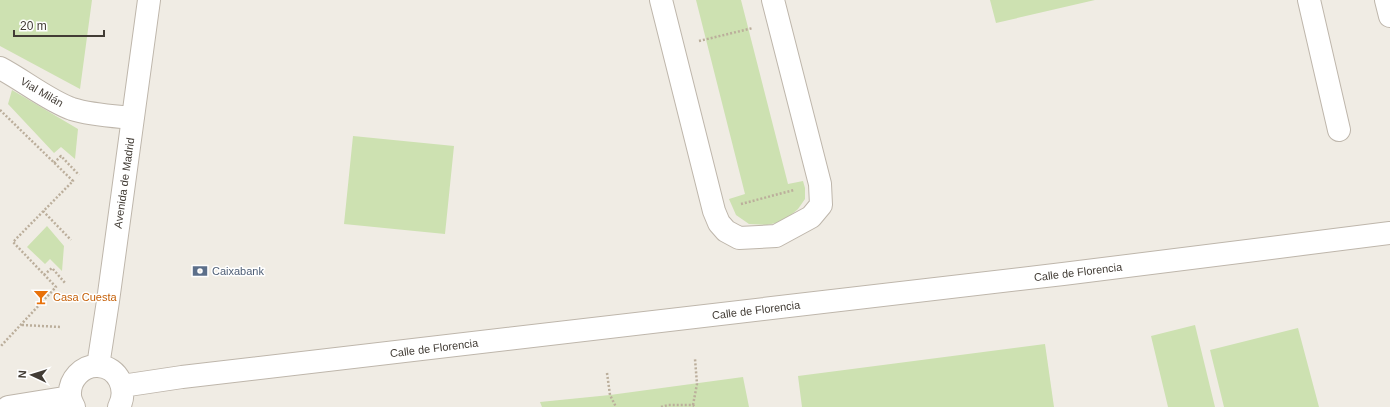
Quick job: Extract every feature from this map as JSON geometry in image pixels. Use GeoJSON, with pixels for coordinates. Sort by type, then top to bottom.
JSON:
{"type":"FeatureCollection","features":[{"type":"Feature","properties":{"kind":"street","name":"Avenida de Madrid"},"geometry":{"type":"LineString","coordinates":[[98,366],[149,0]]}},
{"type":"Feature","properties":{"kind":"street"},"geometry":{"type":"LineString","coordinates":[[661,0],[714,211],[719,223],[726,231],[739,238],[776,236],[811,218],[821,205],[820,184],[773,0]]}},
{"type":"Feature","properties":{"kind":"street"},"geometry":{"type":"LineString","coordinates":[[1309,0],[1339,130]]}},
{"type":"Feature","properties":{"kind":"street"},"geometry":{"type":"LineString","coordinates":[[1386,0],[1390,16]]}},
{"type":"Feature","properties":{"kind":"street","name":"Vial Milán"},"geometry":{"type":"LineString","coordinates":[[0,68],[57,102],[72,109],[133,118]]}},
{"type":"Feature","properties":{"kind":"street","name":"Calle de Florencia"},"geometry":{"type":"LineString","coordinates":[[122,386],[190,376],[1063,274],[1390,233]]}},
{"type":"Feature","properties":{"kind":"street"},"geometry":{"type":"LineString","coordinates":[[8,407],[72,402],[70,387],[74,378],[80,371],[89,367],[98,366],[109,369],[118,376],[122,386],[123,396],[119,407]]}},
{"type":"Feature","properties":{"kind":"path"},"geometry":{"type":"LineString","coordinates":[[673,47],[779,22]]}},
{"type":"Feature","properties":{"kind":"path"},"geometry":{"type":"LineString","coordinates":[[0,110],[73,181],[13,242],[56,287],[0,347]]}},
{"type":"Feature","properties":{"kind":"path"},"geometry":{"type":"LineString","coordinates":[[54,163],[61,156],[80,176]]}},
{"type":"Feature","properties":{"kind":"path"},"geometry":{"type":"LineString","coordinates":[[714,211],[820,184]]}},
{"type":"Feature","properties":{"kind":"path"},"geometry":{"type":"LineString","coordinates":[[43,211],[72,240]]}},
{"type":"Feature","properties":{"kind":"path"},"geometry":{"type":"LineString","coordinates":[[44,275],[52,268],[66,284]]}},
{"type":"Feature","properties":{"kind":"path"},"geometry":{"type":"LineString","coordinates":[[22,325],[61,327]]}},
{"type":"Feature","properties":{"kind":"path"},"geometry":{"type":"LineString","coordinates":[[661,407],[668,405],[694,406],[697,384],[695,359]]}},
{"type":"Feature","properties":{"kind":"path"},"geometry":{"type":"LineString","coordinates":[[607,373],[610,395],[616,407]]}},
{"type":"Feature","properties":{"kind":"green space"},"geometry":{"type":"Polygon","coordinates":[[[0,0],[92,0],[80,89],[0,46],[0,0]]]}},
{"type":"Feature","properties":{"kind":"green space"},"geometry":{"type":"Polygon","coordinates":[[[696,0],[741,0],[788,184],[803,181],[805,188],[805,199],[798,209],[784,221],[767,225],[749,224],[736,215],[729,199],[745,194],[696,0]]]}},
{"type":"Feature","properties":{"kind":"green space"},"geometry":{"type":"Polygon","coordinates":[[[990,0],[1095,0],[996,23],[990,0]]]}},
{"type":"Feature","properties":{"kind":"green space"},"geometry":{"type":"Polygon","coordinates":[[[12,90],[78,129],[75,159],[61,147],[54,153],[8,104],[12,90]]]}},
{"type":"Feature","properties":{"kind":"green space"},"geometry":{"type":"Polygon","coordinates":[[[353,136],[454,146],[445,234],[344,224],[353,136]]]}},
{"type":"Feature","properties":{"kind":"green space"},"geometry":{"type":"Polygon","coordinates":[[[47,226],[64,246],[62,271],[50,259],[45,264],[27,247],[47,226]]]}},
{"type":"Feature","properties":{"kind":"green space"},"geometry":{"type":"Polygon","coordinates":[[[1195,325],[1215,407],[1168,407],[1151,336],[1195,325]]]}},
{"type":"Feature","properties":{"kind":"green space"},"geometry":{"type":"Polygon","coordinates":[[[1298,328],[1319,407],[1224,407],[1210,350],[1298,328]]]}},
{"type":"Feature","properties":{"kind":"green space"},"geometry":{"type":"Polygon","coordinates":[[[1045,344],[1054,407],[802,407],[798,376],[1045,344]]]}},
{"type":"Feature","properties":{"kind":"green space"},"geometry":{"type":"Polygon","coordinates":[[[743,377],[749,407],[542,407],[540,402],[610,395],[743,377]]]}},
{"type":"Feature","properties":{"kind":"place","name":"Caixabank"},"geometry":{"type":"Point","coordinates":[200,271]}},
{"type":"Feature","properties":{"kind":"place","name":"Casa Cuesta"},"geometry":{"type":"Point","coordinates":[41,297]}}]}
